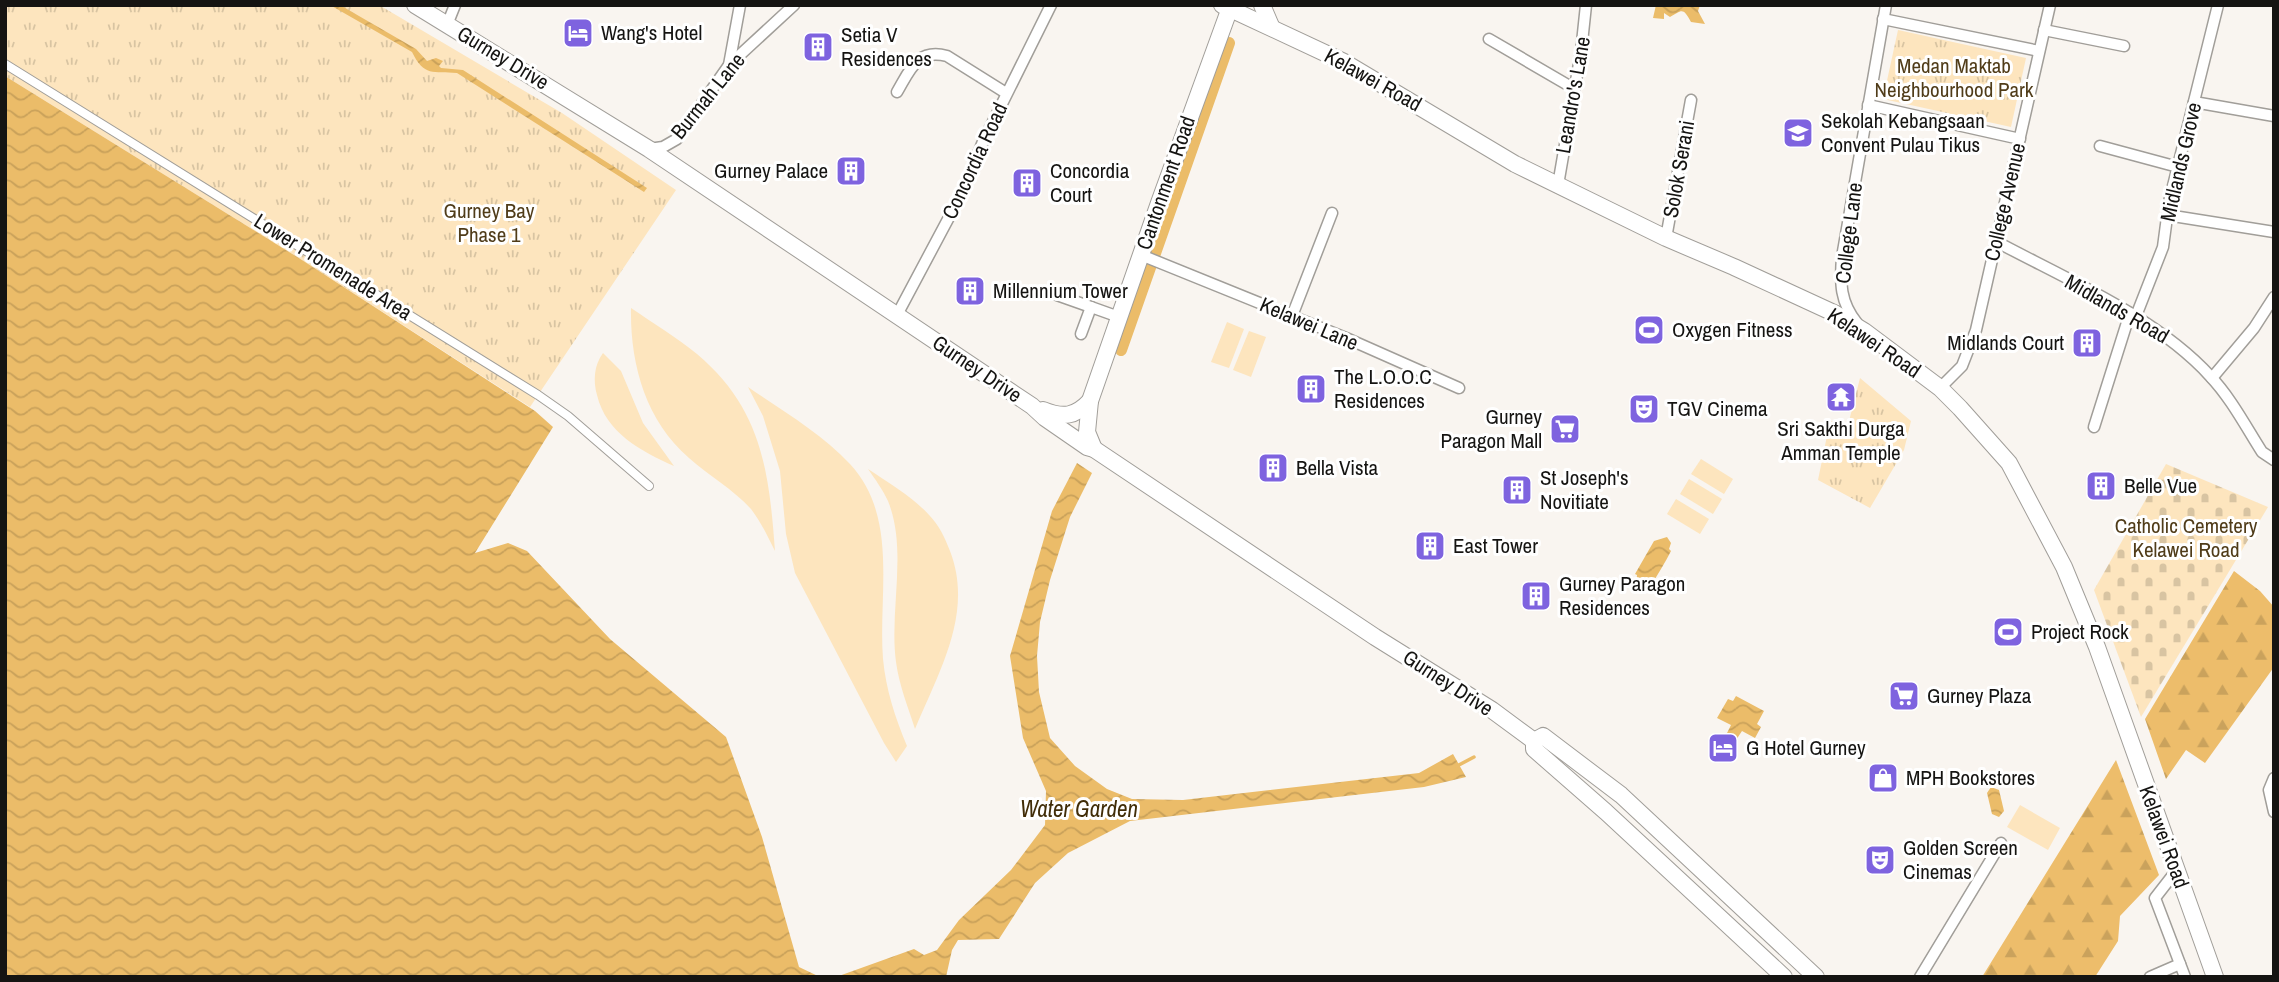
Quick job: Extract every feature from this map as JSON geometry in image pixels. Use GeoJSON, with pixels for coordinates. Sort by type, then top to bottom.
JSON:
{"type":"FeatureCollection","features":[{"type":"Feature","properties":{"kind":"main road","name":"Gurney Drive"},"geometry":{"type":"LineString","coordinates":[[415,5],[649,149],[1032,406],[1045,418],[1375,637],[1492,710],[1534,741]]}},
{"type":"Feature","properties":{"kind":"main road"},"geometry":{"type":"LineString","coordinates":[[1262,5],[1271,26]]}},
{"type":"Feature","properties":{"kind":"main road","name":"Kelawei Road"},"geometry":{"type":"LineString","coordinates":[[1227,6],[1363,72],[1481,144],[1558,185],[1666,238],[1836,314],[1864,331],[1940,388],[1973,420],[2009,463],[2064,567],[2098,647],[2215,977]]}},
{"type":"Feature","properties":{"kind":"main road","name":"Cantonment Road"},"geometry":{"type":"LineString","coordinates":[[1094,449],[1087,432],[1090,401],[1119,317],[1150,258],[1227,6]]}},
{"type":"Feature","properties":{"kind":"main road"},"geometry":{"type":"LineString","coordinates":[[1032,406],[1056,415],[1068,416],[1077,413],[1090,401]]}},
{"type":"Feature","properties":{"kind":"main road","name":"Gurney Drive"},"geometry":{"type":"LineString","coordinates":[[1534,741],[1543,736],[1621,795],[1816,977]]}},
{"type":"Feature","properties":{"kind":"main road","name":"Gurney Drive"},"geometry":{"type":"LineString","coordinates":[[1534,741],[1534,749],[1784,977]]}},
{"type":"Feature","properties":{"kind":"main road"},"geometry":{"type":"LineString","coordinates":[[1606,812],[1621,795]]}},
{"type":"Feature","properties":{"kind":"street"},"geometry":{"type":"LineString","coordinates":[[447,25],[455,5]]}},
{"type":"Feature","properties":{"kind":"street"},"geometry":{"type":"LineString","coordinates":[[729,65],[740,5]]}},
{"type":"Feature","properties":{"kind":"street","name":"Burmah Lane"},"geometry":{"type":"LineString","coordinates":[[649,149],[663,147],[677,139],[729,65],[794,5]]}},
{"type":"Feature","properties":{"kind":"street","name":"Concordia Road"},"geometry":{"type":"LineString","coordinates":[[897,315],[963,191],[1006,93],[1051,5]]}},
{"type":"Feature","properties":{"kind":"street","name":"Leandro's Lane"},"geometry":{"type":"LineString","coordinates":[[1558,185],[1587,5]]}},
{"type":"Feature","properties":{"kind":"street","name":"College Lane"},"geometry":{"type":"LineString","coordinates":[[1864,331],[1843,300],[1840,275],[1886,5]]}},
{"type":"Feature","properties":{"kind":"street","name":"College Avenue"},"geometry":{"type":"LineString","coordinates":[[1940,388],[1962,366],[1968,354],[1997,242],[2050,5]]}},
{"type":"Feature","properties":{"kind":"street","name":"Midlands Grove"},"geometry":{"type":"LineString","coordinates":[[2133,315],[2163,247],[2167,215],[2218,5]]}},
{"type":"Feature","properties":{"kind":"street"},"geometry":{"type":"LineString","coordinates":[[1884,19],[2039,51]]}},
{"type":"Feature","properties":{"kind":"street"},"geometry":{"type":"LineString","coordinates":[[2044,30],[2124,47]]}},
{"type":"Feature","properties":{"kind":"street"},"geometry":{"type":"LineString","coordinates":[[1489,39],[1573,88]]}},
{"type":"Feature","properties":{"kind":"street"},"geometry":{"type":"LineString","coordinates":[[897,92],[914,63],[929,54],[937,53],[947,56],[1006,93]]}},
{"type":"Feature","properties":{"kind":"street","name":"Lower Promenade Area"},"geometry":{"type":"LineString","coordinates":[[5,64],[538,395],[568,416],[649,486]]}},
{"type":"Feature","properties":{"kind":"street","name":"Solok Serani"},"geometry":{"type":"LineString","coordinates":[[1666,238],[1692,100]]}},
{"type":"Feature","properties":{"kind":"street"},"geometry":{"type":"LineString","coordinates":[[2194,102],[2274,116]]}},
{"type":"Feature","properties":{"kind":"street"},"geometry":{"type":"LineString","coordinates":[[1868,105],[2020,139]]}},
{"type":"Feature","properties":{"kind":"street"},"geometry":{"type":"LineString","coordinates":[[2100,146],[2178,167]]}},
{"type":"Feature","properties":{"kind":"street"},"geometry":{"type":"LineString","coordinates":[[1292,316],[1332,212]]}},
{"type":"Feature","properties":{"kind":"street"},"geometry":{"type":"LineString","coordinates":[[2167,215],[2274,232]]}},
{"type":"Feature","properties":{"kind":"street","name":"Midlands Road"},"geometry":{"type":"LineString","coordinates":[[1997,242],[2133,315],[2179,346],[2212,378],[2262,452],[2274,460]]}},
{"type":"Feature","properties":{"kind":"street","name":"Kelawei Lane"},"geometry":{"type":"LineString","coordinates":[[1150,258],[1459,388]]}},
{"type":"Feature","properties":{"kind":"street"},"geometry":{"type":"LineString","coordinates":[[1057,295],[1119,317]]}},
{"type":"Feature","properties":{"kind":"street"},"geometry":{"type":"LineString","coordinates":[[2212,378],[2254,328],[2274,297]]}},
{"type":"Feature","properties":{"kind":"street"},"geometry":{"type":"LineString","coordinates":[[1081,334],[1091,307]]}},
{"type":"Feature","properties":{"kind":"street"},"geometry":{"type":"LineString","coordinates":[[2094,427],[2133,315]]}},
{"type":"Feature","properties":{"kind":"street"},"geometry":{"type":"LineString","coordinates":[[2274,778],[2269,790],[2274,812]]}},
{"type":"Feature","properties":{"kind":"street"},"geometry":{"type":"LineString","coordinates":[[1920,977],[2001,843]]}},
{"type":"Feature","properties":{"kind":"street"},"geometry":{"type":"LineString","coordinates":[[2176,871],[2155,898],[2185,977]]}},
{"type":"Feature","properties":{"kind":"street"},"geometry":{"type":"LineString","coordinates":[[2150,977],[2180,964]]}},
{"type":"Feature","properties":{"kind":"green space","name":"Gurney Bay Phase 1"},"geometry":{"type":"Polygon","coordinates":[[[5,5],[379,5],[562,113],[676,190],[530,407],[302,260],[5,76],[5,5]]]}},
{"type":"Feature","properties":{"kind":"green space","name":"Medan Maktab Neighbourhood Park"},"geometry":{"type":"Polygon","coordinates":[[[1898,30],[2026,58],[2011,127],[1883,99],[1898,30]]]}},
{"type":"Feature","properties":{"kind":"green space"},"geometry":{"type":"Polygon","coordinates":[[[631,308],[697,354],[719,375],[736,397],[749,419],[765,468],[775,551],[751,509],[689,458],[661,426],[651,408],[637,370],[631,308]]]}},
{"type":"Feature","properties":{"kind":"green space"},"geometry":{"type":"Polygon","coordinates":[[[1227,322],[1244,329],[1229,368],[1211,362],[1227,322]]]}},
{"type":"Feature","properties":{"kind":"green space"},"geometry":{"type":"Polygon","coordinates":[[[1249,331],[1266,337],[1251,377],[1233,370],[1249,331]]]}},
{"type":"Feature","properties":{"kind":"green space"},"geometry":{"type":"Polygon","coordinates":[[[603,353],[621,371],[643,423],[674,466],[638,447],[608,420],[595,384],[596,368],[603,353]]]}},
{"type":"Feature","properties":{"kind":"green space"},"geometry":{"type":"Polygon","coordinates":[[[1860,378],[1911,421],[1904,450],[1870,508],[1818,480],[1830,421],[1848,425],[1860,378]]]}},
{"type":"Feature","properties":{"kind":"green space"},"geometry":{"type":"Polygon","coordinates":[[[748,387],[839,453],[865,485],[875,508],[883,557],[884,670],[907,746],[896,762],[795,573],[786,534],[780,471],[763,416],[748,387]]]}},
{"type":"Feature","properties":{"kind":"green space"},"geometry":{"type":"Polygon","coordinates":[[[1701,459],[1733,479],[1724,494],[1691,474],[1701,459]]]}},
{"type":"Feature","properties":{"kind":"green space","name":"Catholic Cemetery Kelawei Road"},"geometry":{"type":"Polygon","coordinates":[[[2166,464],[2268,507],[2141,717],[2094,590],[2166,464]]]}},
{"type":"Feature","properties":{"kind":"green space"},"geometry":{"type":"Polygon","coordinates":[[[868,469],[913,500],[935,522],[942,532],[956,574],[958,597],[950,642],[915,729],[901,688],[896,662],[894,642],[897,540],[894,520],[886,497],[868,469]]]}},
{"type":"Feature","properties":{"kind":"green space"},"geometry":{"type":"Polygon","coordinates":[[[1689,479],[1722,499],[1713,514],[1680,494],[1689,479]]]}},
{"type":"Feature","properties":{"kind":"green space"},"geometry":{"type":"Polygon","coordinates":[[[1676,499],[1709,519],[1700,534],[1667,514],[1676,499]]]}},
{"type":"Feature","properties":{"kind":"green space"},"geometry":{"type":"Polygon","coordinates":[[[2234,571],[2260,591],[2274,607],[2274,667],[2205,763],[2186,750],[2166,779],[2145,719],[2234,571]]]}},
{"type":"Feature","properties":{"kind":"green space"},"geometry":{"type":"Polygon","coordinates":[[[2116,760],[2159,875],[2120,916],[2118,941],[2095,977],[1982,977],[2116,760]]]}},
{"type":"Feature","properties":{"kind":"green space"},"geometry":{"type":"Polygon","coordinates":[[[2020,805],[2060,828],[2048,850],[2007,827],[2020,805]]]}},
{"type":"Feature","properties":{"kind":"water"},"geometry":{"type":"Polygon","coordinates":[[[330,5],[340,5],[416,49],[427,61],[436,58],[443,61],[439,66],[441,68],[463,70],[647,188],[644,192],[457,73],[425,69],[412,52],[330,5]]]}},
{"type":"Feature","properties":{"kind":"water"},"geometry":{"type":"Polygon","coordinates":[[[1656,5],[1700,5],[1698,11],[1705,24],[1691,22],[1682,11],[1670,17],[1664,13],[1664,19],[1653,18],[1656,5]]]}},
{"type":"Feature","properties":{"kind":"water"},"geometry":{"type":"Polygon","coordinates":[[[5,76],[302,260],[535,411],[553,427],[475,553],[508,543],[527,551],[610,639],[726,737],[762,837],[799,967],[820,977],[5,977],[5,76]]]}},
{"type":"Feature","properties":{"kind":"water","name":"Water Garden"},"geometry":{"type":"Polygon","coordinates":[[[1077,463],[1092,473],[1070,517],[1050,580],[1040,622],[1037,656],[1039,692],[1050,738],[1075,766],[1107,789],[1132,799],[1183,800],[1419,773],[1453,754],[1466,777],[1424,787],[1130,821],[1068,853],[1035,883],[999,939],[958,940],[952,950],[946,977],[836,977],[914,949],[924,955],[937,950],[959,920],[1011,870],[1045,825],[1046,791],[1023,738],[1010,656],[1052,511],[1077,463]]]}},
{"type":"Feature","properties":{"kind":"water"},"geometry":{"type":"Polygon","coordinates":[[[1667,537],[1671,543],[1671,551],[1652,584],[1643,588],[1636,586],[1635,574],[1654,541],[1667,537]]]}},
{"type":"Feature","properties":{"kind":"water"},"geometry":{"type":"Polygon","coordinates":[[[1736,696],[1764,711],[1757,724],[1761,727],[1755,738],[1742,731],[1736,740],[1726,735],[1731,725],[1717,718],[1728,699],[1733,701],[1736,696]]]}},
{"type":"Feature","properties":{"kind":"water"},"geometry":{"type":"Polygon","coordinates":[[[1991,787],[1999,790],[2004,811],[1999,817],[1992,814],[1987,793],[1991,787]]]}},
{"type":"Feature","properties":{"kind":"waterway"},"geometry":{"type":"LineString","coordinates":[[1121,350],[1229,43]]}},
{"type":"Feature","properties":{"kind":"waterway"},"geometry":{"type":"LineString","coordinates":[[1457,766],[1474,757]]}},
{"type":"Feature","properties":{"kind":"place","name":"Wang's Hotel"},"geometry":{"type":"Point","coordinates":[578,33]}},
{"type":"Feature","properties":{"kind":"place","name":"Setia V Residences"},"geometry":{"type":"Point","coordinates":[818,47]}},
{"type":"Feature","properties":{"kind":"place","name":"Sekolah Kebangsaan Convent Pulau Tikus"},"geometry":{"type":"Point","coordinates":[1798,133]}},
{"type":"Feature","properties":{"kind":"place","name":"Gurney Palace"},"geometry":{"type":"Point","coordinates":[851,171]}},
{"type":"Feature","properties":{"kind":"place","name":"Concordia Court"},"geometry":{"type":"Point","coordinates":[1027,183]}},
{"type":"Feature","properties":{"kind":"place","name":"Millennium Tower"},"geometry":{"type":"Point","coordinates":[970,291]}},
{"type":"Feature","properties":{"kind":"place","name":"Oxygen Fitness"},"geometry":{"type":"Point","coordinates":[1649,330]}},
{"type":"Feature","properties":{"kind":"place","name":"Midlands Court"},"geometry":{"type":"Point","coordinates":[2087,343]}},
{"type":"Feature","properties":{"kind":"place","name":"The L.O.O.C Residences"},"geometry":{"type":"Point","coordinates":[1311,389]}},
{"type":"Feature","properties":{"kind":"place","name":"Sri Sakthi Durga Amman Temple"},"geometry":{"type":"Point","coordinates":[1841,397]}},
{"type":"Feature","properties":{"kind":"place","name":"TGV Cinema"},"geometry":{"type":"Point","coordinates":[1644,409]}},
{"type":"Feature","properties":{"kind":"place","name":"Gurney Paragon Mall"},"geometry":{"type":"Point","coordinates":[1565,429]}},
{"type":"Feature","properties":{"kind":"place","name":"Bella Vista"},"geometry":{"type":"Point","coordinates":[1273,468]}},
{"type":"Feature","properties":{"kind":"place","name":"Belle Vue"},"geometry":{"type":"Point","coordinates":[2101,486]}},
{"type":"Feature","properties":{"kind":"place","name":"St Joseph's Novitiate"},"geometry":{"type":"Point","coordinates":[1517,490]}},
{"type":"Feature","properties":{"kind":"place","name":"East Tower"},"geometry":{"type":"Point","coordinates":[1430,546]}},
{"type":"Feature","properties":{"kind":"place","name":"Gurney Paragon Residences"},"geometry":{"type":"Point","coordinates":[1536,596]}},
{"type":"Feature","properties":{"kind":"place","name":"Project Rock"},"geometry":{"type":"Point","coordinates":[2008,632]}},
{"type":"Feature","properties":{"kind":"place","name":"Gurney Plaza"},"geometry":{"type":"Point","coordinates":[1904,696]}},
{"type":"Feature","properties":{"kind":"place","name":"G Hotel Gurney"},"geometry":{"type":"Point","coordinates":[1723,748]}},
{"type":"Feature","properties":{"kind":"place","name":"MPH Bookstores"},"geometry":{"type":"Point","coordinates":[1883,778]}},
{"type":"Feature","properties":{"kind":"place","name":"Golden Screen Cinemas"},"geometry":{"type":"Point","coordinates":[1880,860]}}]}
